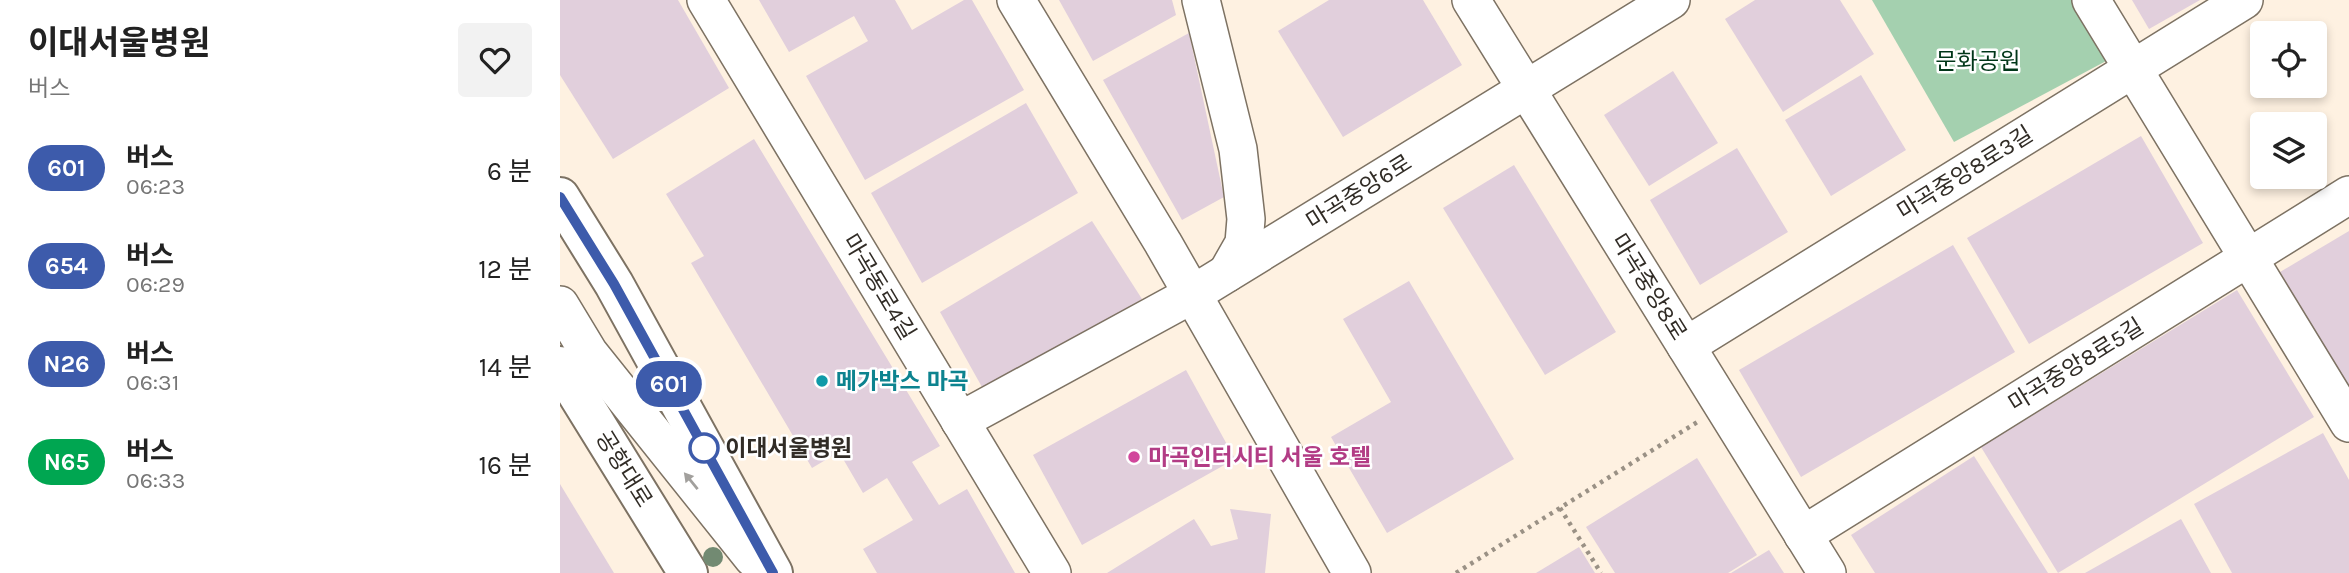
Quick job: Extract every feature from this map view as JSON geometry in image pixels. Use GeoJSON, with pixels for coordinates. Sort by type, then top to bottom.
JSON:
{"type":"FeatureCollection","features":[{"type":"Feature","properties":{"kind":"main road"},"geometry":{"type":"LineString","coordinates":[[560,197],[614,284],[773,573]]}},
{"type":"Feature","properties":{"kind":"main road","name":"공항대로"},"geometry":{"type":"LineString","coordinates":[[560,366],[688,573]]}},
{"type":"Feature","properties":{"kind":"street","name":"마곡동로4길"},"geometry":{"type":"LineString","coordinates":[[706,0],[1052,573]]}},
{"type":"Feature","properties":{"kind":"street"},"geometry":{"type":"LineString","coordinates":[[1016,0],[1193,295],[1352,573]]}},
{"type":"Feature","properties":{"kind":"street"},"geometry":{"type":"LineString","coordinates":[[1201,0],[1238,149],[1246,219],[1244,243],[1227,273]]}},
{"type":"Feature","properties":{"kind":"street","name":"마곡중앙8로"},"geometry":{"type":"LineString","coordinates":[[1471,0],[1827,573]]}},
{"type":"Feature","properties":{"kind":"street","name":"마곡중앙6로"},"geometry":{"type":"LineString","coordinates":[[960,421],[1193,295],[1671,0]]}},
{"type":"Feature","properties":{"kind":"street"},"geometry":{"type":"LineString","coordinates":[[2091,0],[2349,423]]}},
{"type":"Feature","properties":{"kind":"street","name":"마곡중앙8로3길"},"geometry":{"type":"LineString","coordinates":[[1686,346],[2244,0]]}},
{"type":"Feature","properties":{"kind":"street","name":"마곡중앙8로5길"},"geometry":{"type":"LineString","coordinates":[[1803,535],[2349,195]]}},
{"type":"Feature","properties":{"kind":"street"},"geometry":{"type":"LineString","coordinates":[[560,305],[589,353],[764,573]]}},
{"type":"Feature","properties":{"kind":"path"},"geometry":{"type":"LineString","coordinates":[[1456,573],[1723,406]]}},
{"type":"Feature","properties":{"kind":"path"},"geometry":{"type":"LineString","coordinates":[[1560,508],[1601,573]]}},
{"type":"Feature","properties":{"kind":"green space","name":"문화공원"},"geometry":{"type":"Polygon","coordinates":[[[1872,0],[2072,0],[2108,60],[1954,142],[1872,0]]]}},
{"type":"Feature","properties":{"kind":"building"},"geometry":{"type":"Polygon","coordinates":[[[560,0],[678,0],[729,88],[613,159],[560,75],[560,0]]]}},
{"type":"Feature","properties":{"kind":"building"},"geometry":{"type":"Polygon","coordinates":[[[759,0],[895,0],[912,30],[964,0],[972,0],[1024,90],[865,180],[806,76],[868,41],[854,16],[789,52],[759,0]]]}},
{"type":"Feature","properties":{"kind":"building"},"geometry":{"type":"Polygon","coordinates":[[[1059,0],[1172,0],[1176,15],[1093,61],[1059,0]]]}},
{"type":"Feature","properties":{"kind":"building"},"geometry":{"type":"Polygon","coordinates":[[[1329,0],[1423,0],[1462,65],[1343,137],[1278,31],[1329,0]]]}},
{"type":"Feature","properties":{"kind":"building"},"geometry":{"type":"Polygon","coordinates":[[[1755,0],[1840,0],[1874,54],[1783,112],[1725,19],[1755,0]]]}},
{"type":"Feature","properties":{"kind":"building"},"geometry":{"type":"Polygon","coordinates":[[[2132,0],[2200,0],[2149,29],[2132,0]]]}},
{"type":"Feature","properties":{"kind":"building"},"geometry":{"type":"Polygon","coordinates":[[[1189,33],[1224,197],[1182,220],[1103,80],[1189,33]]]}},
{"type":"Feature","properties":{"kind":"building"},"geometry":{"type":"Polygon","coordinates":[[[1673,71],[1718,143],[1649,186],[1604,115],[1673,71]]]}},
{"type":"Feature","properties":{"kind":"building"},"geometry":{"type":"Polygon","coordinates":[[[1861,75],[1906,150],[1831,196],[1785,120],[1861,75]]]}},
{"type":"Feature","properties":{"kind":"building"},"geometry":{"type":"Polygon","coordinates":[[[1026,103],[1078,193],[922,283],[871,193],[1026,103]]]}},
{"type":"Feature","properties":{"kind":"building"},"geometry":{"type":"Polygon","coordinates":[[[2141,136],[2203,243],[2029,344],[1967,238],[2141,136]]]}},
{"type":"Feature","properties":{"kind":"building"},"geometry":{"type":"Polygon","coordinates":[[[754,139],[940,446],[912,462],[939,505],[967,489],[1015,573],[877,573],[863,549],[913,520],[887,478],[863,493],[839,452],[812,468],[691,263],[704,256],[666,194],[754,139]]]}},
{"type":"Feature","properties":{"kind":"building"},"geometry":{"type":"Polygon","coordinates":[[[1737,148],[1788,232],[1700,285],[1650,200],[1737,148]]]}},
{"type":"Feature","properties":{"kind":"building"},"geometry":{"type":"Polygon","coordinates":[[[1514,165],[1616,332],[1545,375],[1443,208],[1514,165]]]}},
{"type":"Feature","properties":{"kind":"building"},"geometry":{"type":"Polygon","coordinates":[[[1092,221],[1142,299],[987,396],[940,312],[1092,221]]]}},
{"type":"Feature","properties":{"kind":"building"},"geometry":{"type":"Polygon","coordinates":[[[2349,231],[2349,389],[2280,272],[2349,231]]]}},
{"type":"Feature","properties":{"kind":"building"},"geometry":{"type":"Polygon","coordinates":[[[1953,245],[2015,352],[1801,477],[1739,370],[1953,245]]]}},
{"type":"Feature","properties":{"kind":"building"},"geometry":{"type":"Polygon","coordinates":[[[1409,281],[1514,459],[1387,533],[1331,437],[1391,402],[1343,319],[1409,281]]]}},
{"type":"Feature","properties":{"kind":"building"},"geometry":{"type":"Polygon","coordinates":[[[2237,290],[2314,417],[2058,573],[1981,447],[2237,290]]]}},
{"type":"Feature","properties":{"kind":"building","name":"마곡인터시티 서울 호텔"},"geometry":{"type":"Polygon","coordinates":[[[1186,370],[1235,459],[1082,545],[1033,455],[1186,370]]]}},
{"type":"Feature","properties":{"kind":"building"},"geometry":{"type":"Polygon","coordinates":[[[2323,433],[2349,480],[2349,573],[2232,573],[2194,504],[2323,433]]]}},
{"type":"Feature","properties":{"kind":"building"},"geometry":{"type":"Polygon","coordinates":[[[1974,456],[2048,573],[1875,573],[1851,535],[1974,456]]]}},
{"type":"Feature","properties":{"kind":"building"},"geometry":{"type":"Polygon","coordinates":[[[1697,458],[1757,555],[1728,573],[1615,573],[1586,527],[1697,458]]]}},
{"type":"Feature","properties":{"kind":"building"},"geometry":{"type":"Polygon","coordinates":[[[560,484],[614,573],[560,573],[560,484]]]}},
{"type":"Feature","properties":{"kind":"building"},"geometry":{"type":"Polygon","coordinates":[[[1230,509],[1271,514],[1265,573],[1107,573],[1194,519],[1211,546],[1238,539],[1230,509]]]}},
{"type":"Feature","properties":{"kind":"building"},"geometry":{"type":"Polygon","coordinates":[[[2181,519],[2211,573],[2085,573],[2181,519]]]}},
{"type":"Feature","properties":{"kind":"building"},"geometry":{"type":"Polygon","coordinates":[[[1579,547],[1595,573],[1536,573],[1579,547]]]}},
{"type":"Feature","properties":{"kind":"building"},"geometry":{"type":"Polygon","coordinates":[[[1769,550],[1784,573],[1731,573],[1769,550]]]}},
{"type":"Feature","properties":{"kind":"bus line","name":"601"},"geometry":{"type":"LineString","coordinates":[[560,197],[614,284],[773,573]]}},
{"type":"Feature","properties":{"kind":"place","name":"메가박스 마곡"},"geometry":{"type":"Point","coordinates":[822,381]}},
{"type":"Feature","properties":{"kind":"place","name":"이대서울병원"},"geometry":{"type":"Point","coordinates":[704,448]}},
{"type":"Feature","properties":{"kind":"place","name":"마곡인터시티 서울 호텔"},"geometry":{"type":"Point","coordinates":[1134,457]}}]}
